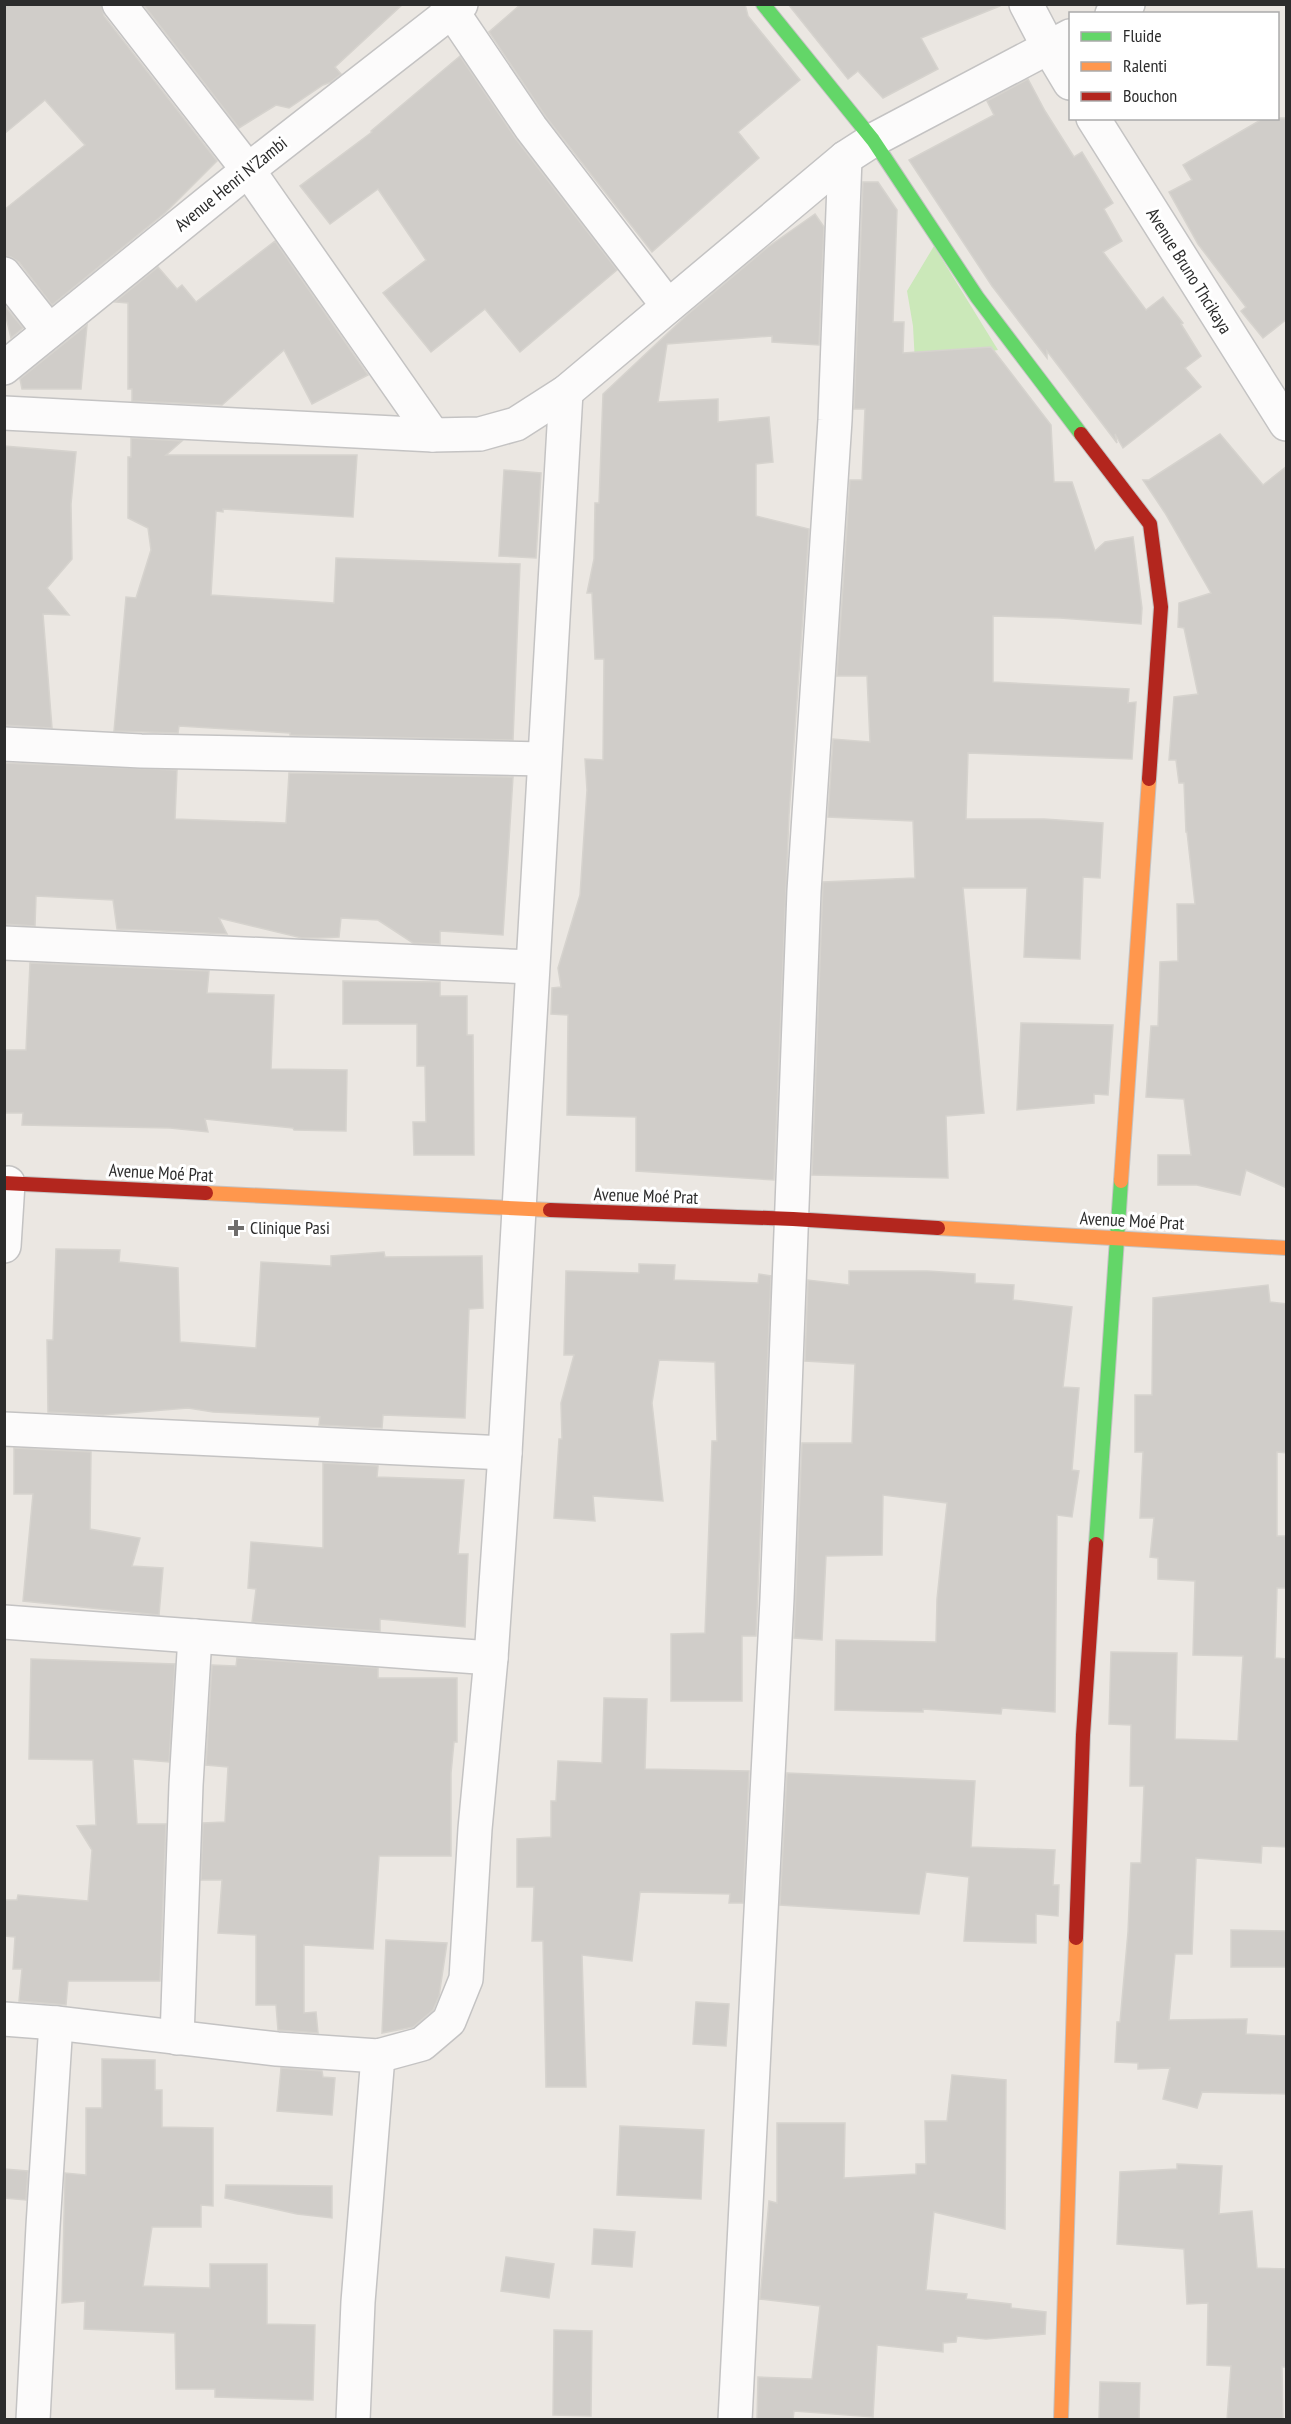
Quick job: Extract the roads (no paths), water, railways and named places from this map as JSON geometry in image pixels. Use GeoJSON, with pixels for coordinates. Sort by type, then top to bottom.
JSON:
{"type":"FeatureCollection","features":[{"type":"Feature","properties":{"kind":"street"},"geometry":{"type":"LineString","coordinates":[[119,4],[248,170],[433,435]]}},
{"type":"Feature","properties":{"kind":"street"},"geometry":{"type":"LineString","coordinates":[[763,4],[873,140],[977,297],[1150,524],[1161,607],[1083,1735],[1061,2420]]}},
{"type":"Feature","properties":{"kind":"street"},"geometry":{"type":"LineString","coordinates":[[1026,4],[1060,42],[1069,76]]}},
{"type":"Feature","properties":{"kind":"street"},"geometry":{"type":"LineString","coordinates":[[1115,12],[1128,4]]}},
{"type":"Feature","properties":{"kind":"street"},"geometry":{"type":"LineString","coordinates":[[454,7],[531,128],[668,306]]}},
{"type":"Feature","properties":{"kind":"street","name":"Avenue Henri N'Zambi"},"geometry":{"type":"LineString","coordinates":[[4,368],[454,7]]}},
{"type":"Feature","properties":{"kind":"street"},"geometry":{"type":"LineString","coordinates":[[4,413],[433,435],[480,434],[516,423],[566,393],[845,158],[873,140],[1060,42]]}},
{"type":"Feature","properties":{"kind":"street","name":"Avenue Bruno Thcikaya"},"geometry":{"type":"LineString","coordinates":[[1094,120],[1287,424]]}},
{"type":"Feature","properties":{"kind":"street"},"geometry":{"type":"LineString","coordinates":[[735,2420],[777,1599],[804,891],[835,420],[845,158]]}},
{"type":"Feature","properties":{"kind":"street"},"geometry":{"type":"LineString","coordinates":[[4,274],[49,331]]}},
{"type":"Feature","properties":{"kind":"street"},"geometry":{"type":"LineString","coordinates":[[4,2019],[277,2049],[378,2056],[422,2044],[449,2021],[466,1979],[475,1829],[491,1658],[505,1453],[566,393]]}},
{"type":"Feature","properties":{"kind":"street"},"geometry":{"type":"LineString","coordinates":[[4,744],[141,751],[544,759]]}},
{"type":"Feature","properties":{"kind":"street"},"geometry":{"type":"LineString","coordinates":[[4,943],[532,966]]}},
{"type":"Feature","properties":{"kind":"street"},"geometry":{"type":"LineString","coordinates":[[4,1246],[6,1183]]}},
{"type":"Feature","properties":{"kind":"street","name":"Avenue Moé Prat"},"geometry":{"type":"LineString","coordinates":[[6,1183],[518,1209],[793,1219],[1287,1248]]}},
{"type":"Feature","properties":{"kind":"street"},"geometry":{"type":"LineString","coordinates":[[4,1429],[505,1453]]}},
{"type":"Feature","properties":{"kind":"street"},"geometry":{"type":"LineString","coordinates":[[4,1622],[491,1658]]}},
{"type":"Feature","properties":{"kind":"street"},"geometry":{"type":"LineString","coordinates":[[177,2038],[186,1785],[195,1636]]}},
{"type":"Feature","properties":{"kind":"street"},"geometry":{"type":"LineString","coordinates":[[33,2420],[56,2023]]}},
{"type":"Feature","properties":{"kind":"street"},"geometry":{"type":"LineString","coordinates":[[354,2420],[358,2302],[378,2056]]}},
{"type":"Feature","properties":{"kind":"place","name":"Clinique Pasi"},"geometry":{"type":"Point","coordinates":[236,1228]}}]}
